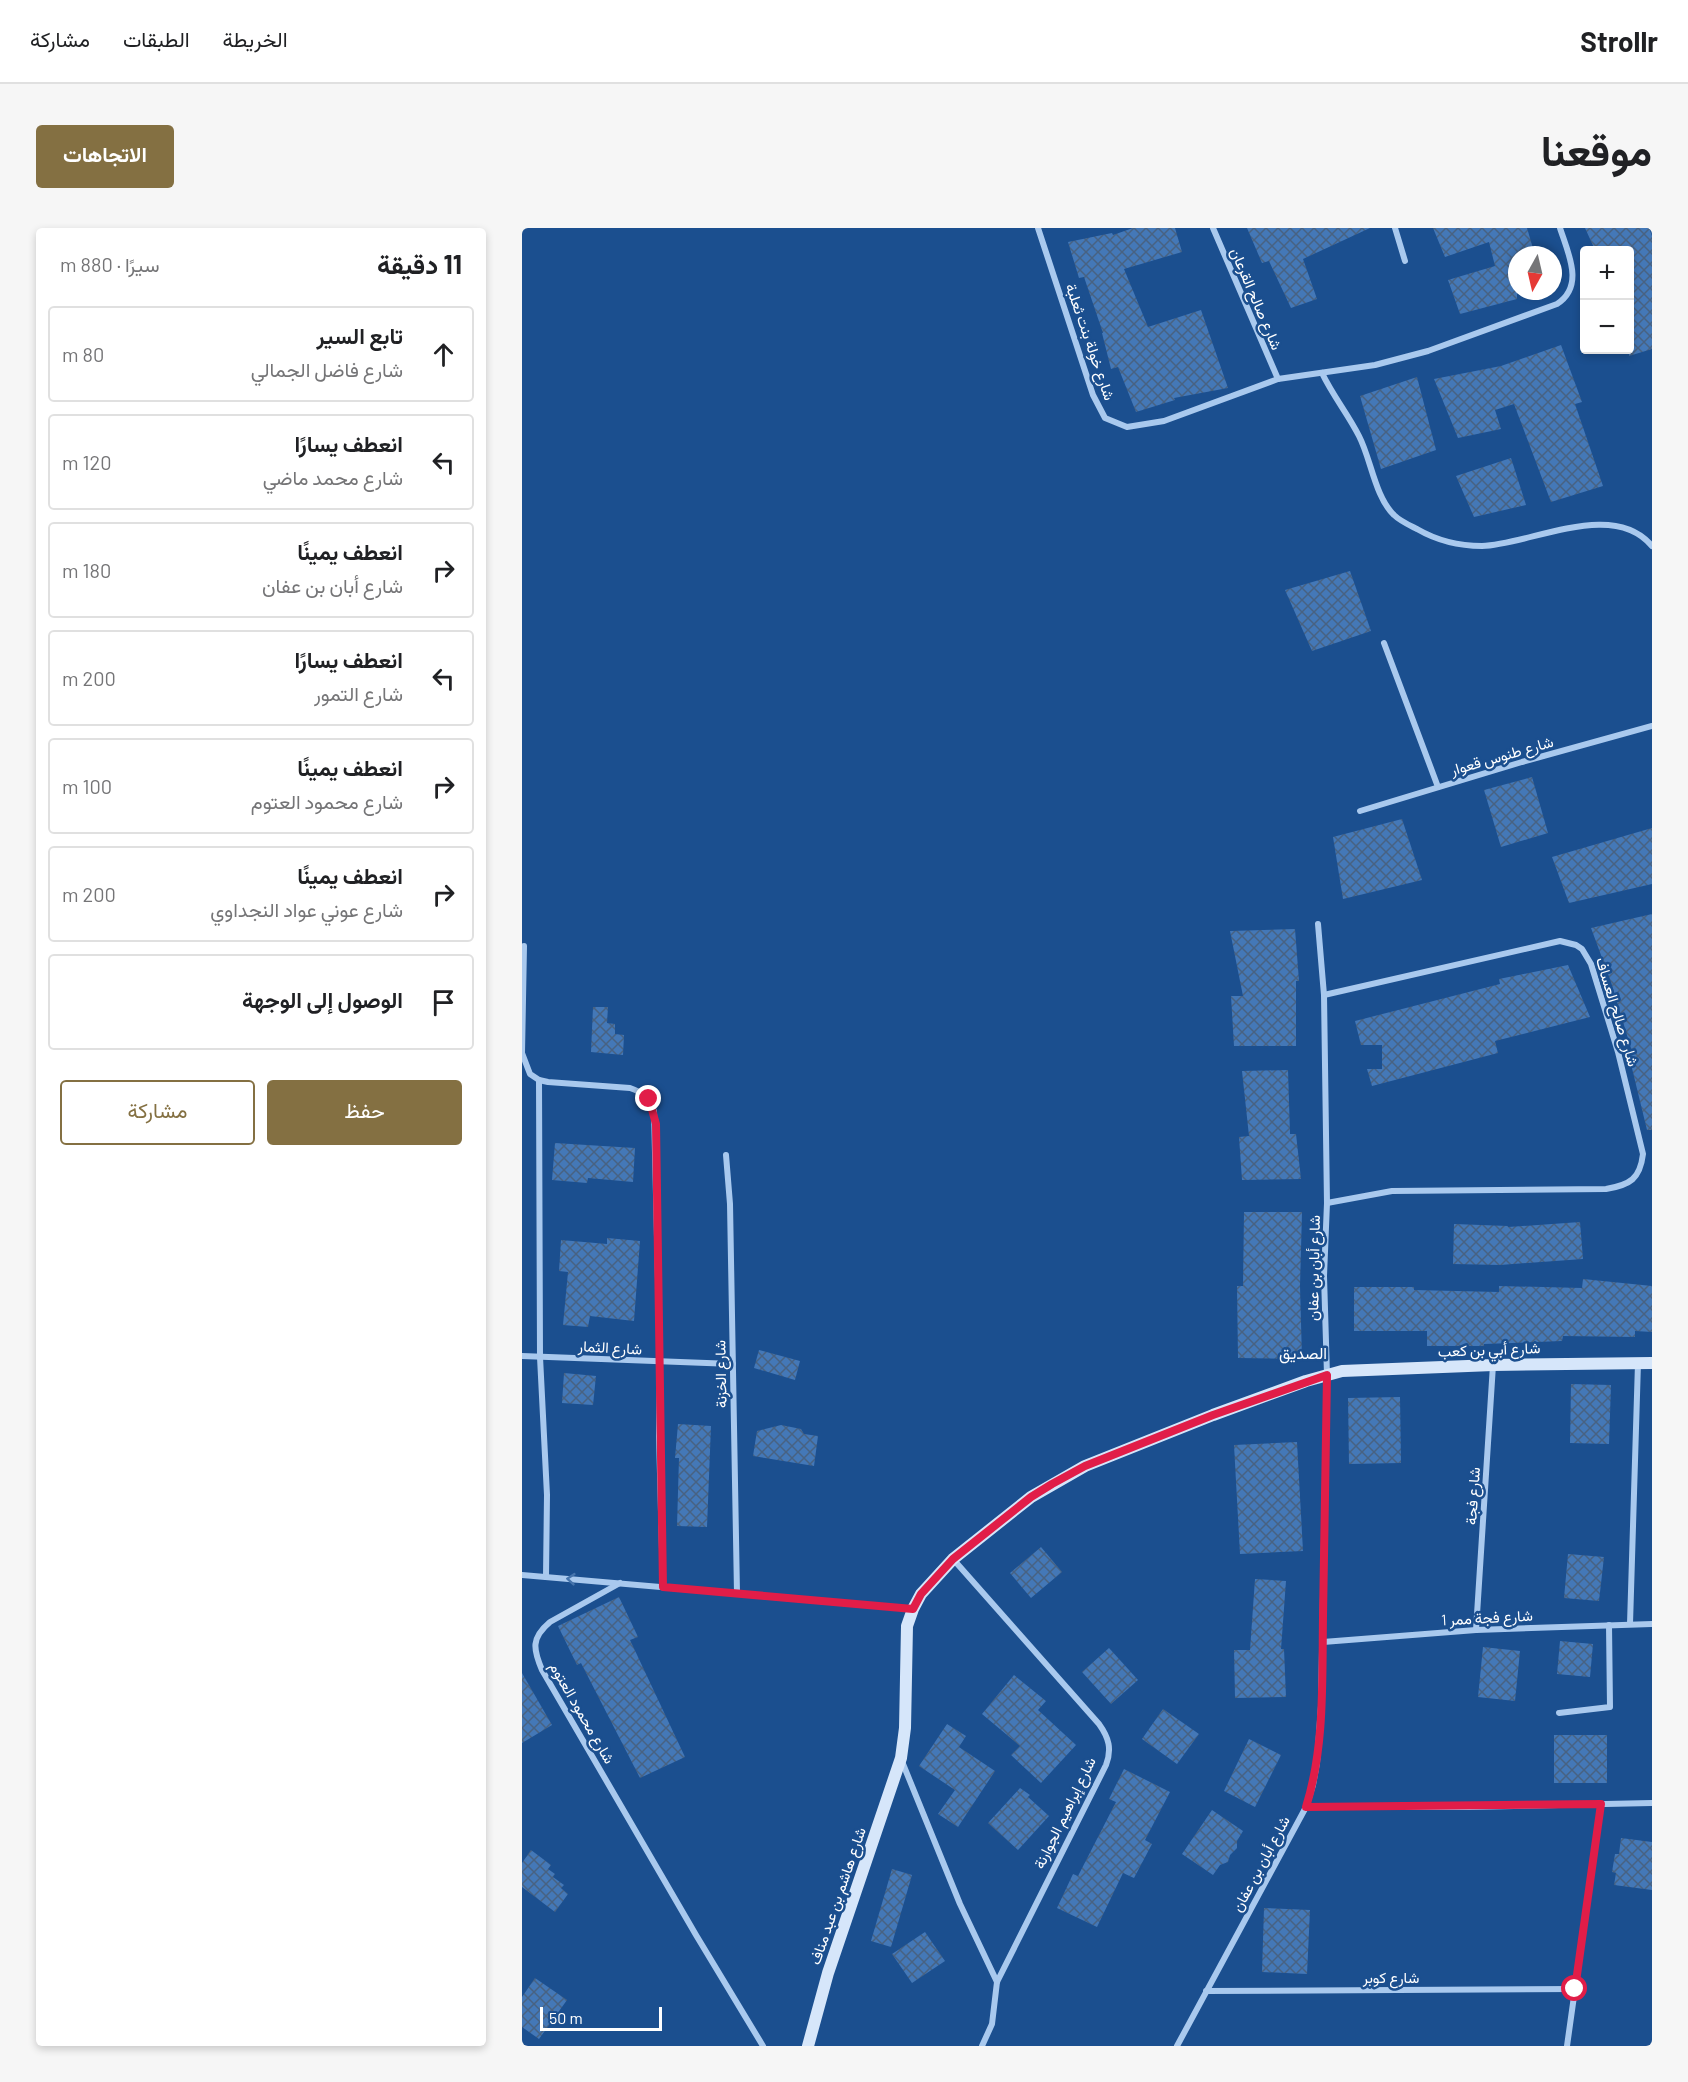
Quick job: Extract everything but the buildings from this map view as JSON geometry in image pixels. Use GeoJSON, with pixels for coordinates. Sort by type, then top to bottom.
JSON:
{"type":"FeatureCollection","features":[{"type":"Feature","properties":{"kind":"street","name":"شارع خولة بنت ثعلبة"},"geometry":{"type":"LineString","coordinates":[[1038,228],[1093,395],[1105,418],[1127,427],[1164,421],[1278,379],[1375,365],[1428,351],[1557,304],[1569,294],[1573,277],[1560,228]]}},
{"type":"Feature","properties":{"kind":"street","name":"شارع صالح القرعان"},"geometry":{"type":"LineString","coordinates":[[1213,228],[1278,379]]}},
{"type":"Feature","properties":{"kind":"street"},"geometry":{"type":"LineString","coordinates":[[1395,228],[1405,261]]}},
{"type":"Feature","properties":{"kind":"street"},"geometry":{"type":"LineString","coordinates":[[1322,373],[1332,394],[1360,438],[1389,510],[1400,520],[1425,534],[1462,545],[1484,546],[1547,532],[1615,525],[1637,534],[1652,546]]}},
{"type":"Feature","properties":{"kind":"street"},"geometry":{"type":"LineString","coordinates":[[1384,643],[1438,787]]}},
{"type":"Feature","properties":{"kind":"street","name":"شارع طنوس قعوار"},"geometry":{"type":"LineString","coordinates":[[1360,811],[1652,726]]}},
{"type":"Feature","properties":{"kind":"street","name":"شارع أبان بن عفان"},"geometry":{"type":"LineString","coordinates":[[1177,2046],[1306,1807],[1317,1763],[1323,1642],[1327,1375],[1324,1276],[1327,1203],[1324,995],[1318,924]]}},
{"type":"Feature","properties":{"kind":"street","name":"شارع صالح العساف"},"geometry":{"type":"LineString","coordinates":[[1324,995],[1560,941],[1576,945],[1588,956],[1600,989],[1643,1154],[1642,1164],[1633,1180],[1623,1186],[1606,1189],[1392,1191],[1327,1203]]}},
{"type":"Feature","properties":{"kind":"street"},"geometry":{"type":"LineString","coordinates":[[524,946],[522,1053],[530,1074],[539,1080],[630,1088],[641,1092],[649,1099],[656,1124],[663,1587]]}},
{"type":"Feature","properties":{"kind":"street"},"geometry":{"type":"LineString","coordinates":[[539,1080],[540,1357],[547,1495],[546,1577]]}},
{"type":"Feature","properties":{"kind":"street","name":"شارع الخزنة"},"geometry":{"type":"LineString","coordinates":[[726,1155],[730,1204],[737,1593]]}},
{"type":"Feature","properties":{"kind":"street","name":"شارع الثمار"},"geometry":{"type":"LineString","coordinates":[[522,1356],[733,1364]]}},
{"type":"Feature","properties":{"kind":"street"},"geometry":{"type":"LineString","coordinates":[[1630,1624],[1638,1362]]}},
{"type":"Feature","properties":{"kind":"street","name":"شارع أبي بن كعب"},"geometry":{"type":"LineString","coordinates":[[913,1609],[921,1594],[953,1559],[1031,1497],[1085,1466],[1213,1415],[1327,1375],[1355,1369],[1652,1363]]}},
{"type":"Feature","properties":{"kind":"street","name":"شارع فجة"},"geometry":{"type":"LineString","coordinates":[[1476,1629],[1493,1365]]}},
{"type":"Feature","properties":{"kind":"street","name":"شارع إبراهيم الجوارنة"},"geometry":{"type":"LineString","coordinates":[[953,1559],[1099,1725],[1110,1745],[1107,1766],[997,1982],[992,2024],[982,2046]]}},
{"type":"Feature","properties":{"kind":"street"},"geometry":{"type":"LineString","coordinates":[[522,1575],[913,1609],[907,1626],[906,1728],[901,1758],[960,1904],[997,1982]]}},
{"type":"Feature","properties":{"kind":"street","name":"شارع محمود العتوم"},"geometry":{"type":"LineString","coordinates":[[620,1583],[550,1622],[540,1630],[535,1645],[536,1656],[696,1935],[763,2046]]}},
{"type":"Feature","properties":{"kind":"street","name":"شارع فجة ممر 1"},"geometry":{"type":"LineString","coordinates":[[1323,1642],[1476,1629],[1652,1624]]}},
{"type":"Feature","properties":{"kind":"street"},"geometry":{"type":"LineString","coordinates":[[1558,1713],[1610,1707],[1610,1625]]}},
{"type":"Feature","properties":{"kind":"street","name":"شارع هاشم بن عبد مناف"},"geometry":{"type":"LineString","coordinates":[[808,2046],[828,1973],[901,1758]]}},
{"type":"Feature","properties":{"kind":"street"},"geometry":{"type":"LineString","coordinates":[[1306,1807],[1652,1803]]}},
{"type":"Feature","properties":{"kind":"street"},"geometry":{"type":"LineString","coordinates":[[1568,2046],[1601,1804]]}},
{"type":"Feature","properties":{"kind":"street","name":"شارع كوبر"},"geometry":{"type":"LineString","coordinates":[[1206,1991],[1575,1989]]}},
{"type":"Feature","properties":{"kind":"district","name":"الصديق"},"geometry":{"type":"Point","coordinates":[1303,1353]}},
{"type":"Feature","properties":{"kind":"route"},"geometry":{"type":"LineString","coordinates":[[649,1099],[656,1124],[663,1587],[913,1609],[921,1594],[953,1559],[1031,1497],[1052,1484],[1085,1466],[1213,1415],[1327,1375],[1321,1706],[1317,1763],[1306,1807],[1601,1804],[1575,1989]]}}]}
